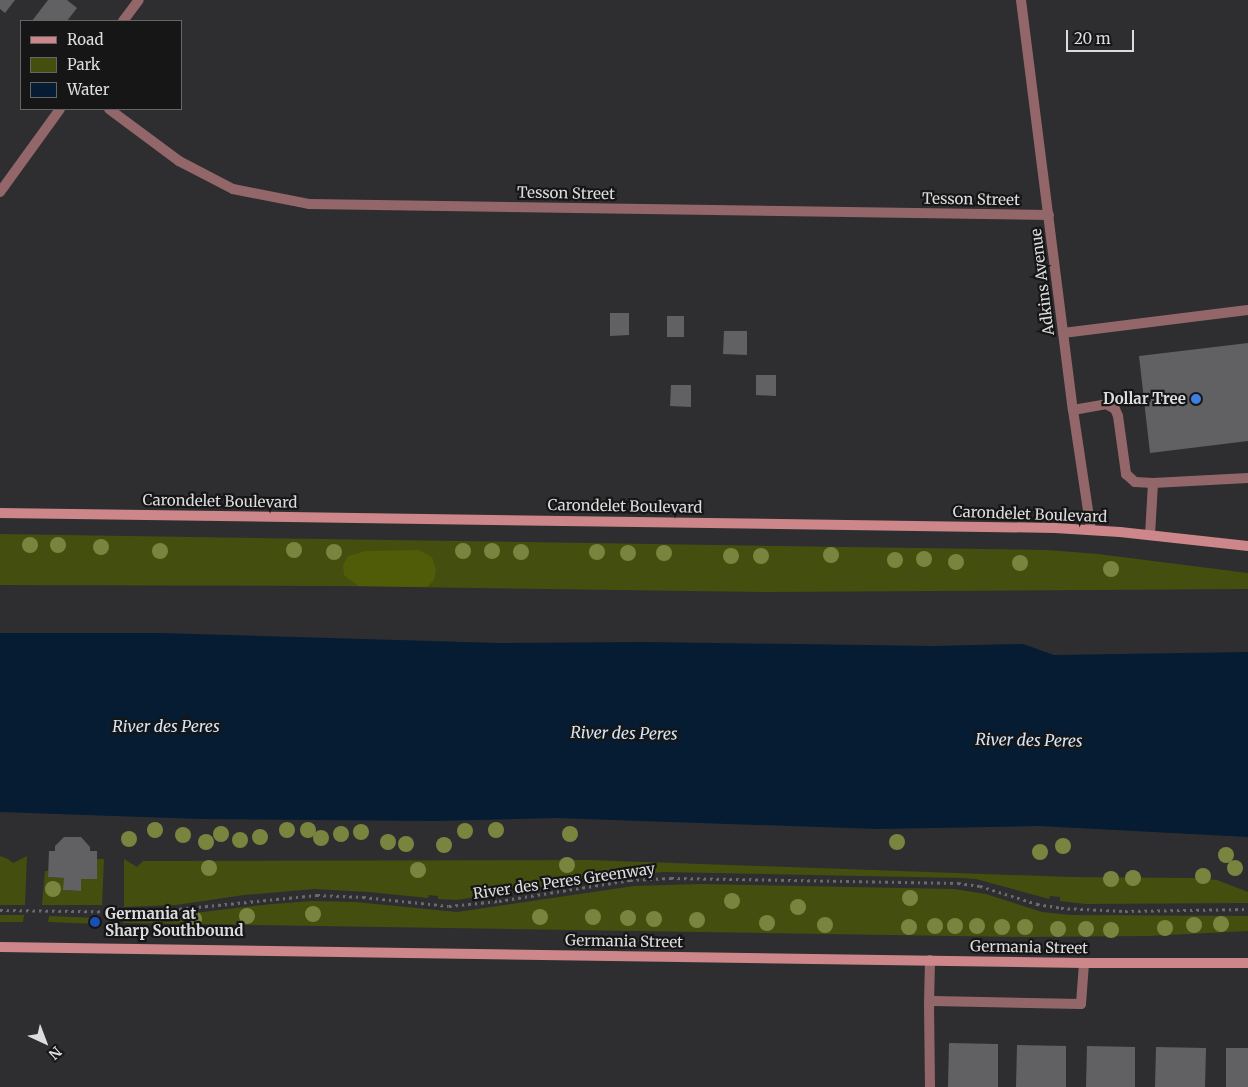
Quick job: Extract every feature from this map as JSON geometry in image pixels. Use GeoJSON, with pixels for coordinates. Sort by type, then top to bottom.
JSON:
{"type":"FeatureCollection","features":[{"type":"Feature","properties":{"kind":"main road","name":"Carondelet Boulevard"},"geometry":{"type":"LineString","coordinates":[[0,513],[1091,530],[1248,546]]}},
{"type":"Feature","properties":{"kind":"main road","name":"Germania Street"},"geometry":{"type":"LineString","coordinates":[[0,947],[1084,963],[1248,963]]}},
{"type":"Feature","properties":{"kind":"street"},"geometry":{"type":"LineString","coordinates":[[124,20],[139,0]]}},
{"type":"Feature","properties":{"kind":"street","name":"Adkins Avenue"},"geometry":{"type":"LineString","coordinates":[[1022,0],[1073,410],[1091,530]]}},
{"type":"Feature","properties":{"kind":"street"},"geometry":{"type":"LineString","coordinates":[[0,192],[59,110]]}},
{"type":"Feature","properties":{"kind":"street","name":"Tesson Street"},"geometry":{"type":"LineString","coordinates":[[110,110],[179,161],[233,189],[309,204],[1049,215]]}},
{"type":"Feature","properties":{"kind":"street"},"geometry":{"type":"LineString","coordinates":[[1064,333],[1248,310]]}},
{"type":"Feature","properties":{"kind":"street"},"geometry":{"type":"LineString","coordinates":[[1073,410],[1106,404],[1115,409],[1118,416],[1126,474],[1136,482],[1153,483],[1248,478]]}},
{"type":"Feature","properties":{"kind":"street"},"geometry":{"type":"LineString","coordinates":[[1150,535],[1153,483]]}},
{"type":"Feature","properties":{"kind":"street"},"geometry":{"type":"LineString","coordinates":[[930,960],[930,1087]]}},
{"type":"Feature","properties":{"kind":"street"},"geometry":{"type":"LineString","coordinates":[[929,1004],[934,1001],[1081,1004],[1084,963]]}},
{"type":"Feature","properties":{"kind":"path","name":"River des Peres Greenway"},"geometry":{"type":"LineString","coordinates":[[0,910],[155,911],[318,895],[363,897],[449,906],[499,901],[630,880],[671,878],[958,883],[980,886],[1037,904],[1061,908],[1124,911],[1248,909]]}},
{"type":"Feature","properties":{"kind":"green space"},"geometry":{"type":"Polygon","coordinates":[[[0,534],[1048,550],[1098,554],[1248,573],[1248,589],[770,592],[336,586],[0,585],[0,534]]]}},
{"type":"Feature","properties":{"kind":"green space"},"geometry":{"type":"Polygon","coordinates":[[[419,550],[432,557],[436,570],[434,580],[427,587],[358,586],[344,575],[343,565],[348,556],[365,551],[419,550]]]}},
{"type":"Feature","properties":{"kind":"green space"},"geometry":{"type":"Polygon","coordinates":[[[0,856],[13,863],[27,856],[25,905],[0,905],[0,856]]]}},
{"type":"Feature","properties":{"kind":"green space"},"geometry":{"type":"Polygon","coordinates":[[[97,859],[104,859],[102,905],[42,905],[45,871],[48,871],[48,877],[64,878],[64,890],[81,891],[81,879],[97,879],[97,859]]]}},
{"type":"Feature","properties":{"kind":"green space"},"geometry":{"type":"Polygon","coordinates":[[[124,859],[137,867],[143,861],[590,860],[1071,877],[1195,878],[1217,880],[1248,892],[1248,903],[1086,904],[1060,901],[1060,897],[1050,896],[1049,899],[976,879],[962,878],[663,872],[617,876],[457,900],[438,899],[438,896],[429,895],[428,898],[314,889],[244,895],[176,905],[124,907],[124,859]]]}},
{"type":"Feature","properties":{"kind":"green space"},"geometry":{"type":"Polygon","coordinates":[[[701,884],[954,889],[986,894],[1042,912],[1071,915],[1248,916],[1248,931],[1148,936],[1026,937],[123,923],[123,917],[159,917],[313,901],[355,902],[457,912],[634,886],[701,884]]]}},
{"type":"Feature","properties":{"kind":"green space"},"geometry":{"type":"Polygon","coordinates":[[[0,915],[24,915],[23,922],[0,922],[0,915]]]}},
{"type":"Feature","properties":{"kind":"green space"},"geometry":{"type":"Polygon","coordinates":[[[49,916],[97,918],[98,924],[48,922],[49,916]]]}},
{"type":"Feature","properties":{"kind":"water","name":"River des Peres"},"geometry":{"type":"Polygon","coordinates":[[[0,633],[160,633],[498,643],[645,642],[934,646],[1023,644],[1054,655],[1248,652],[1248,837],[1039,826],[877,829],[555,818],[436,821],[200,819],[0,812],[0,633]]]}},
{"type":"Feature","properties":{"kind":"building"},"geometry":{"type":"Polygon","coordinates":[[[0,0],[15,0],[5,13],[0,9],[0,0]]]}},
{"type":"Feature","properties":{"kind":"building"},"geometry":{"type":"Polygon","coordinates":[[[48,0],[67,0],[77,8],[68,20],[33,20],[48,0]]]}},
{"type":"Feature","properties":{"kind":"building"},"geometry":{"type":"Polygon","coordinates":[[[610,313],[629,313],[629,335],[610,336],[610,313]]]}},
{"type":"Feature","properties":{"kind":"building"},"geometry":{"type":"Polygon","coordinates":[[[667,316],[684,316],[684,337],[667,337],[667,316]]]}},
{"type":"Feature","properties":{"kind":"building"},"geometry":{"type":"Polygon","coordinates":[[[724,331],[747,331],[747,355],[723,354],[724,331]]]}},
{"type":"Feature","properties":{"kind":"building","name":"Dollar Tree"},"geometry":{"type":"Polygon","coordinates":[[[1248,343],[1248,441],[1150,453],[1139,356],[1248,343]]]}},
{"type":"Feature","properties":{"kind":"building"},"geometry":{"type":"Polygon","coordinates":[[[756,375],[776,375],[776,396],[756,395],[756,375]]]}},
{"type":"Feature","properties":{"kind":"building"},"geometry":{"type":"Polygon","coordinates":[[[671,385],[691,385],[691,407],[670,406],[671,385]]]}},
{"type":"Feature","properties":{"kind":"building"},"geometry":{"type":"Polygon","coordinates":[[[64,837],[81,837],[90,847],[90,851],[97,851],[97,879],[81,879],[81,891],[63,890],[64,878],[48,877],[49,851],[55,851],[55,846],[64,837]]]}},
{"type":"Feature","properties":{"kind":"building"},"geometry":{"type":"Polygon","coordinates":[[[949,1043],[998,1044],[998,1087],[948,1087],[949,1043]]]}},
{"type":"Feature","properties":{"kind":"building"},"geometry":{"type":"Polygon","coordinates":[[[1017,1045],[1066,1046],[1066,1087],[1016,1087],[1017,1045]]]}},
{"type":"Feature","properties":{"kind":"building"},"geometry":{"type":"Polygon","coordinates":[[[1087,1046],[1135,1047],[1135,1087],[1086,1087],[1087,1046]]]}},
{"type":"Feature","properties":{"kind":"building"},"geometry":{"type":"Polygon","coordinates":[[[1156,1047],[1206,1048],[1205,1087],[1155,1087],[1156,1047]]]}},
{"type":"Feature","properties":{"kind":"building"},"geometry":{"type":"Polygon","coordinates":[[[1226,1048],[1248,1048],[1248,1087],[1226,1087],[1226,1048]]]}},
{"type":"Feature","properties":{"kind":"place","name":"Dollar Tree"},"geometry":{"type":"Point","coordinates":[1196,399]}},
{"type":"Feature","properties":{"kind":"place","name":"Germania at Sharp Southbound"},"geometry":{"type":"Point","coordinates":[95,922]}}]}
